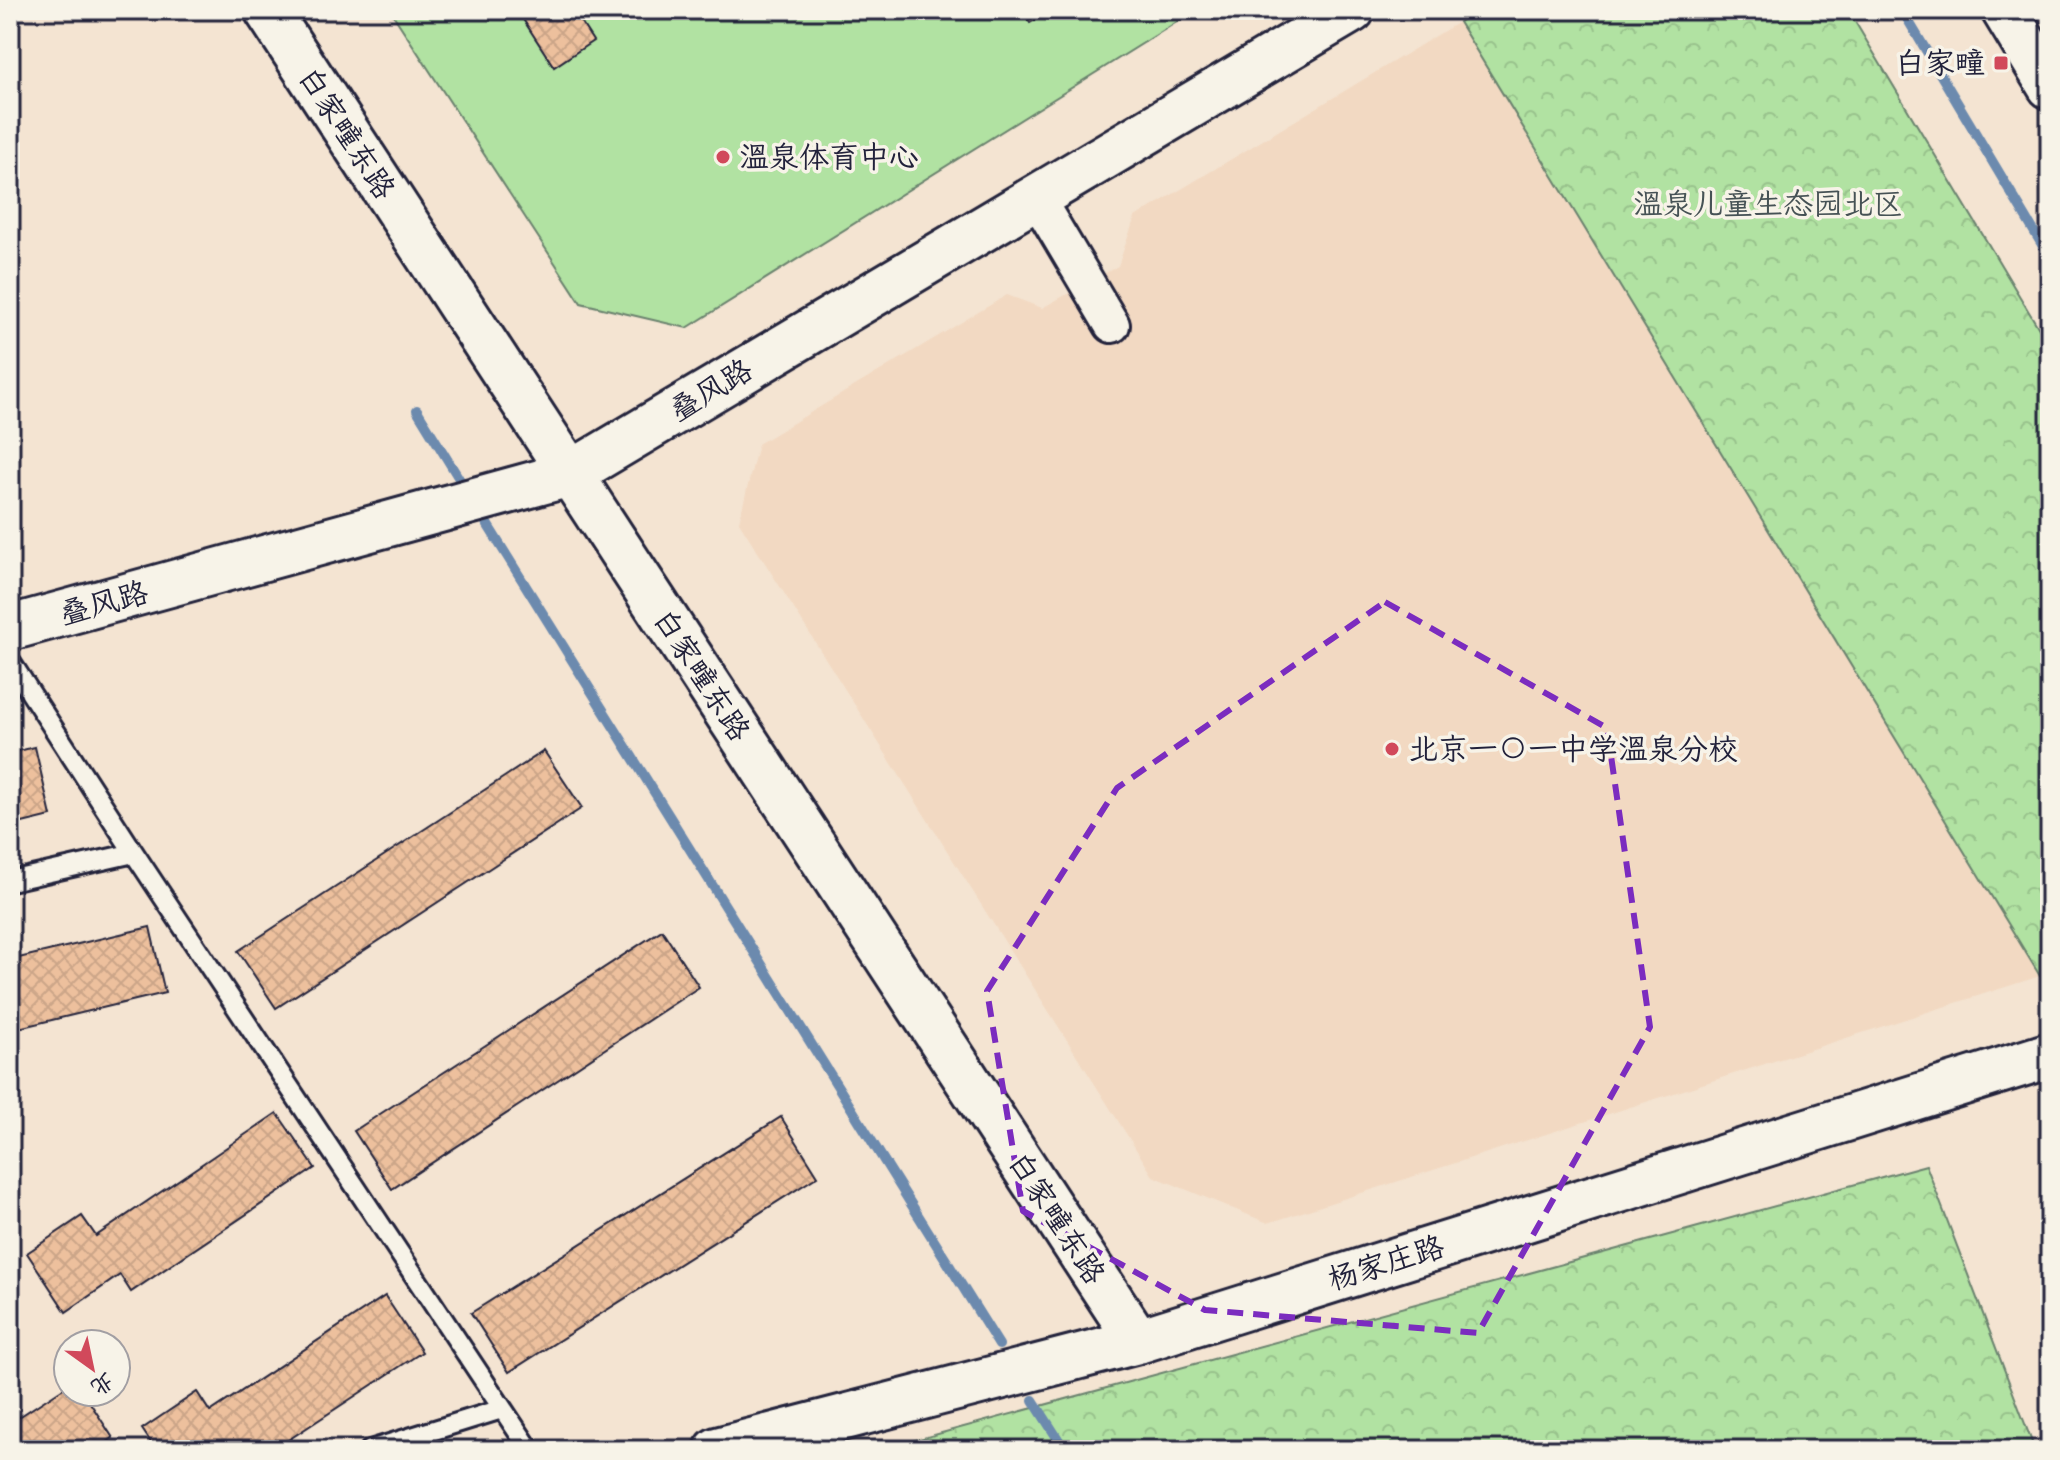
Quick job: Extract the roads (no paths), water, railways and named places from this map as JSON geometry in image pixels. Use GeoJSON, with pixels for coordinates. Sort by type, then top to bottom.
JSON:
{"type":"FeatureCollection","features":[{"type":"Feature","properties":{"kind":"street","name":"白家疃东路"},"geometry":{"type":"LineString","coordinates":[[267,10],[1138,1341]]}},
{"type":"Feature","properties":{"kind":"street","name":"叠风路"},"geometry":{"type":"LineString","coordinates":[[10,628],[570,474],[1352,10]]}},
{"type":"Feature","properties":{"kind":"street"},"geometry":{"type":"LineString","coordinates":[[2004,10],[2050,86]]}},
{"type":"Feature","properties":{"kind":"street"},"geometry":{"type":"LineString","coordinates":[[1036,197],[1112,325]]}},
{"type":"Feature","properties":{"kind":"street","name":"杨家庄路"},"geometry":{"type":"LineString","coordinates":[[717,1450],[1138,1341],[2050,1055]]}},
{"type":"Feature","properties":{"kind":"lane"},"geometry":{"type":"LineString","coordinates":[[10,661],[530,1450]]}},
{"type":"Feature","properties":{"kind":"lane"},"geometry":{"type":"LineString","coordinates":[[10,881],[134,853]]}},
{"type":"Feature","properties":{"kind":"lane"},"geometry":{"type":"LineString","coordinates":[[370,1450],[502,1409]]}},
{"type":"Feature","properties":{"kind":"waterway"},"geometry":{"type":"LineString","coordinates":[[1902,10],[2050,258]]}},
{"type":"Feature","properties":{"kind":"waterway"},"geometry":{"type":"LineString","coordinates":[[417,410],[466,490]]}},
{"type":"Feature","properties":{"kind":"waterway"},"geometry":{"type":"LineString","coordinates":[[479,511],[999,1345]]}},
{"type":"Feature","properties":{"kind":"waterway"},"geometry":{"type":"LineString","coordinates":[[1033,1400],[1065,1450]]}},
{"type":"Feature","properties":{"kind":"place","name":"白家疃"},"geometry":{"type":"Point","coordinates":[2001,63]}},
{"type":"Feature","properties":{"kind":"place","name":"温泉体育中心"},"geometry":{"type":"Point","coordinates":[723,157]}},
{"type":"Feature","properties":{"kind":"place","name":"北京一〇一中学温泉分校"},"geometry":{"type":"Point","coordinates":[1392,749]}},
{"type":"Feature","properties":{"kind":"park label","name":"温泉儿童生态园北区"},"geometry":{"type":"Point","coordinates":[1768,204]}}]}
